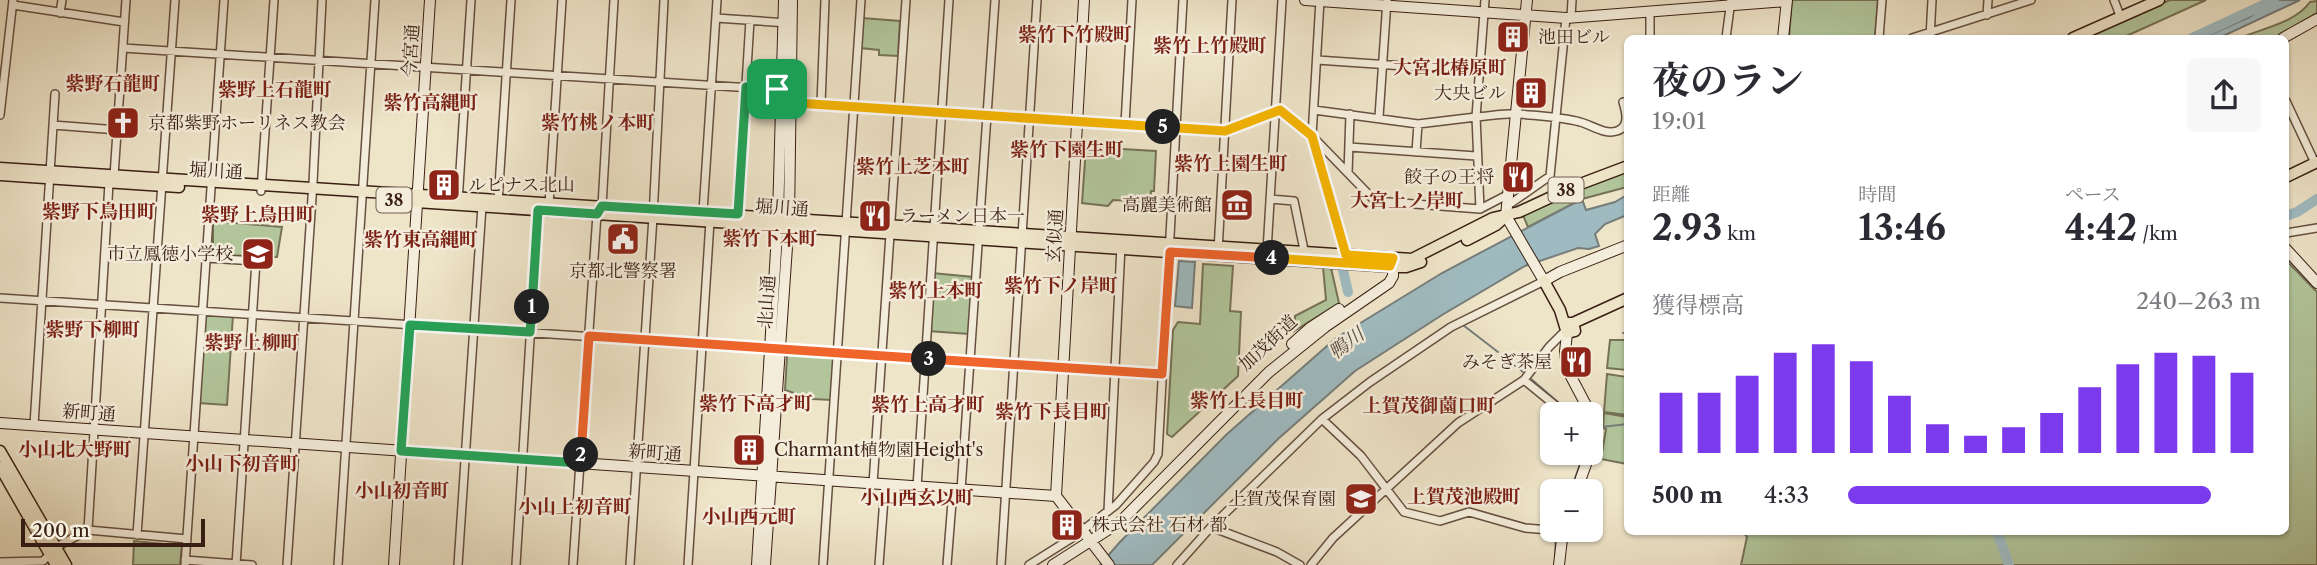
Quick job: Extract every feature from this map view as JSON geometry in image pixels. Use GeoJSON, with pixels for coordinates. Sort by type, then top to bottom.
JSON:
{"type":"FeatureCollection","features":[{"type":"Feature","properties":{"kind":"main road"},"geometry":{"type":"LineString","coordinates":[[2080,35],[2159,0]]}},
{"type":"Feature","properties":{"kind":"main road"},"geometry":{"type":"LineString","coordinates":[[2289,176],[2316,163]]}},
{"type":"Feature","properties":{"kind":"main road","name":"堀川通"},"geometry":{"type":"LineString","coordinates":[[0,168],[50,175]]}},
{"type":"Feature","properties":{"kind":"main road","name":"38"},"geometry":{"type":"LineString","coordinates":[[1393,264],[1412,259],[1493,218],[1624,168]]}},
{"type":"Feature","properties":{"kind":"main road","name":"堀川通"},"geometry":{"type":"LineString","coordinates":[[0,175],[50,175],[458,200],[1393,264]]}},
{"type":"Feature","properties":{"kind":"main road","name":"堀川通"},"geometry":{"type":"LineString","coordinates":[[458,200],[482,206],[498,203]]}},
{"type":"Feature","properties":{"kind":"main road","name":"堀川通"},"geometry":{"type":"LineString","coordinates":[[707,217],[738,214],[783,222]]}},
{"type":"Feature","properties":{"kind":"main road","name":"堀川通"},"geometry":{"type":"LineString","coordinates":[[1305,256],[1346,255],[1393,264]]}},
{"type":"Feature","properties":{"kind":"main road"},"geometry":{"type":"LineString","coordinates":[[1543,279],[1569,327],[1624,300]]}},
{"type":"Feature","properties":{"kind":"main road"},"geometry":{"type":"LineString","coordinates":[[0,451],[54,556]]}},
{"type":"Feature","properties":{"kind":"main road"},"geometry":{"type":"LineString","coordinates":[[0,467],[54,556],[66,565]]}},
{"type":"Feature","properties":{"kind":"street"},"geometry":{"type":"LineString","coordinates":[[60,13],[62,0]]}},
{"type":"Feature","properties":{"kind":"street"},"geometry":{"type":"LineString","coordinates":[[88,530],[102,305],[118,130],[126,0]]}},
{"type":"Feature","properties":{"kind":"street"},"geometry":{"type":"LineString","coordinates":[[137,535],[175,0]]}},
{"type":"Feature","properties":{"kind":"street"},"geometry":{"type":"LineString","coordinates":[[224,0],[185,562],[252,565]]}},
{"type":"Feature","properties":{"kind":"street"},"geometry":{"type":"LineString","coordinates":[[262,188],[274,0]]}},
{"type":"Feature","properties":{"kind":"street"},"geometry":{"type":"LineString","coordinates":[[287,565],[312,191],[321,0]]}},
{"type":"Feature","properties":{"kind":"street"},"geometry":{"type":"LineString","coordinates":[[338,565],[375,0]]}},
{"type":"Feature","properties":{"kind":"street","name":"今宮通"},"geometry":{"type":"LineString","coordinates":[[394,565],[430,0]]}},
{"type":"Feature","properties":{"kind":"street"},"geometry":{"type":"LineString","coordinates":[[458,200],[471,0]]}},
{"type":"Feature","properties":{"kind":"street"},"geometry":{"type":"LineString","coordinates":[[498,203],[511,0]]}},
{"type":"Feature","properties":{"kind":"street"},"geometry":{"type":"LineString","coordinates":[[516,565],[530,332],[545,208],[562,0]]}},
{"type":"Feature","properties":{"kind":"street"},"geometry":{"type":"LineString","coordinates":[[573,565],[614,0]]}},
{"type":"Feature","properties":{"kind":"street"},"geometry":{"type":"LineString","coordinates":[[630,565],[664,0]]}},
{"type":"Feature","properties":{"kind":"street"},"geometry":{"type":"LineString","coordinates":[[688,565],[703,344],[711,85],[717,0]]}},
{"type":"Feature","properties":{"kind":"street","name":"北山通"},"geometry":{"type":"LineString","coordinates":[[784,0],[788,22]]}},
{"type":"Feature","properties":{"kind":"street","name":"北山通"},"geometry":{"type":"LineString","coordinates":[[765,565],[767,477],[783,222],[788,22],[792,0]]}},
{"type":"Feature","properties":{"kind":"street"},"geometry":{"type":"LineString","coordinates":[[821,104],[825,0]]}},
{"type":"Feature","properties":{"kind":"street"},"geometry":{"type":"LineString","coordinates":[[823,565],[861,0]]}},
{"type":"Feature","properties":{"kind":"street"},"geometry":{"type":"LineString","coordinates":[[873,484],[905,0]]}},
{"type":"Feature","properties":{"kind":"street"},"geometry":{"type":"LineString","coordinates":[[917,487],[949,0]]}},
{"type":"Feature","properties":{"kind":"street"},"geometry":{"type":"LineString","coordinates":[[947,565],[969,361],[995,0]]}},
{"type":"Feature","properties":{"kind":"street"},"geometry":{"type":"LineString","coordinates":[[1001,565],[1037,0]]}},
{"type":"Feature","properties":{"kind":"street","name":"玄似通"},"geometry":{"type":"LineString","coordinates":[[1056,496],[1084,0]]}},
{"type":"Feature","properties":{"kind":"street"},"geometry":{"type":"LineString","coordinates":[[1125,124],[1132,0]]}},
{"type":"Feature","properties":{"kind":"street"},"geometry":{"type":"LineString","coordinates":[[1029,565],[1081,532],[1116,505],[1158,454],[1183,0]]}},
{"type":"Feature","properties":{"kind":"street"},"geometry":{"type":"LineString","coordinates":[[1218,251],[1232,0]]}},
{"type":"Feature","properties":{"kind":"street"},"geometry":{"type":"LineString","coordinates":[[1267,254],[1282,0]]}},
{"type":"Feature","properties":{"kind":"street"},"geometry":{"type":"LineString","coordinates":[[1305,0],[1387,2],[1569,18],[1650,11],[1687,4],[1787,0],[1783,35]]}},
{"type":"Feature","properties":{"kind":"street"},"geometry":{"type":"LineString","coordinates":[[1480,209],[1476,117],[1485,0]]}},
{"type":"Feature","properties":{"kind":"street"},"geometry":{"type":"LineString","coordinates":[[1527,0],[1508,214],[1543,279]]}},
{"type":"Feature","properties":{"kind":"street"},"geometry":{"type":"LineString","coordinates":[[1508,214],[1550,176],[1572,0]]}},
{"type":"Feature","properties":{"kind":"street"},"geometry":{"type":"LineString","coordinates":[[1879,35],[1882,0]]}},
{"type":"Feature","properties":{"kind":"street"},"geometry":{"type":"LineString","coordinates":[[1930,35],[1932,0]]}},
{"type":"Feature","properties":{"kind":"street"},"geometry":{"type":"LineString","coordinates":[[1987,15],[1988,0]]}},
{"type":"Feature","properties":{"kind":"street"},"geometry":{"type":"LineString","coordinates":[[1933,35],[2031,0]]}},
{"type":"Feature","properties":{"kind":"street"},"geometry":{"type":"LineString","coordinates":[[2114,0],[2121,18]]}},
{"type":"Feature","properties":{"kind":"street"},"geometry":{"type":"LineString","coordinates":[[1320,1],[1312,136],[1346,255]]}},
{"type":"Feature","properties":{"kind":"street"},"geometry":{"type":"LineString","coordinates":[[1379,117],[1387,2]]}},
{"type":"Feature","properties":{"kind":"street"},"geometry":{"type":"LineString","coordinates":[[0,115],[13,3],[124,22]]}},
{"type":"Feature","properties":{"kind":"street"},"geometry":{"type":"LineString","coordinates":[[1727,35],[1731,3]]}},
{"type":"Feature","properties":{"kind":"street"},"geometry":{"type":"LineString","coordinates":[[1650,11],[1650,35]]}},
{"type":"Feature","properties":{"kind":"street"},"geometry":{"type":"LineString","coordinates":[[716,18],[788,22]]}},
{"type":"Feature","properties":{"kind":"street"},"geometry":{"type":"LineString","coordinates":[[2288,35],[2317,19]]}},
{"type":"Feature","properties":{"kind":"street"},"geometry":{"type":"LineString","coordinates":[[738,214],[750,20]]}},
{"type":"Feature","properties":{"kind":"street"},"geometry":{"type":"LineString","coordinates":[[123,48],[786,90]]}},
{"type":"Feature","properties":{"kind":"street"},"geometry":{"type":"LineString","coordinates":[[1317,60],[1478,71]]}},
{"type":"Feature","properties":{"kind":"street"},"geometry":{"type":"LineString","coordinates":[[34,425],[55,94]]}},
{"type":"Feature","properties":{"kind":"street"},"geometry":{"type":"LineString","coordinates":[[786,102],[1225,131],[1280,110],[1312,136],[1375,201],[1480,209],[1509,194]]}},
{"type":"Feature","properties":{"kind":"street"},"geometry":{"type":"LineString","coordinates":[[2289,107],[2316,163]]}},
{"type":"Feature","properties":{"kind":"street"},"geometry":{"type":"LineString","coordinates":[[1314,110],[1418,124],[1516,113],[1580,122],[1599,130],[1619,131],[1624,126]]}},
{"type":"Feature","properties":{"kind":"street"},"geometry":{"type":"LineString","coordinates":[[1348,173],[1350,114]]}},
{"type":"Feature","properties":{"kind":"street"},"geometry":{"type":"LineString","coordinates":[[1416,152],[1418,124]]}},
{"type":"Feature","properties":{"kind":"street"},"geometry":{"type":"LineString","coordinates":[[54,125],[118,130]]}},
{"type":"Feature","properties":{"kind":"street"},"geometry":{"type":"LineString","coordinates":[[1349,147],[1476,156]]}},
{"type":"Feature","properties":{"kind":"street"},"geometry":{"type":"LineString","coordinates":[[1270,199],[1294,201],[1305,256]]}},
{"type":"Feature","properties":{"kind":"street"},"geometry":{"type":"LineString","coordinates":[[458,565],[482,206]]}},
{"type":"Feature","properties":{"kind":"street"},"geometry":{"type":"LineString","coordinates":[[2289,233],[2317,228]]}},
{"type":"Feature","properties":{"kind":"street"},"geometry":{"type":"LineString","coordinates":[[1108,511],[1122,244]]}},
{"type":"Feature","properties":{"kind":"street"},"geometry":{"type":"LineString","coordinates":[[1177,565],[1211,527],[1322,419],[1379,376],[1451,327],[1543,279],[1624,247]]}},
{"type":"Feature","properties":{"kind":"street"},"geometry":{"type":"LineString","coordinates":[[2289,252],[2317,283]]}},
{"type":"Feature","properties":{"kind":"street"},"geometry":{"type":"LineString","coordinates":[[206,258],[256,261],[236,564]]}},
{"type":"Feature","properties":{"kind":"street","name":"加茂街道"},"geometry":{"type":"LineString","coordinates":[[1053,565],[1090,543],[1142,502],[1269,372],[1325,327],[1389,283],[1393,276],[1393,264]]}},
{"type":"Feature","properties":{"kind":"street"},"geometry":{"type":"LineString","coordinates":[[0,298],[1162,374]]}},
{"type":"Feature","properties":{"kind":"street"},"geometry":{"type":"LineString","coordinates":[[1311,565],[1333,538],[1458,423],[1524,380],[1549,347],[1569,327]]}},
{"type":"Feature","properties":{"kind":"street"},"geometry":{"type":"LineString","coordinates":[[1569,327],[1565,352],[1567,369],[1581,402]]}},
{"type":"Feature","properties":{"kind":"street"},"geometry":{"type":"LineString","coordinates":[[1524,380],[1551,402]]}},
{"type":"Feature","properties":{"kind":"street"},"geometry":{"type":"LineString","coordinates":[[1322,419],[1361,457],[1404,512],[1440,521],[1469,512],[1525,528],[1540,529]]}},
{"type":"Feature","properties":{"kind":"street","name":"新町通"},"geometry":{"type":"LineString","coordinates":[[0,423],[1056,496]]}},
{"type":"Feature","properties":{"kind":"street","name":"北山通"},"geometry":{"type":"LineString","coordinates":[[757,565],[767,477]]}},
{"type":"Feature","properties":{"kind":"street"},"geometry":{"type":"LineString","coordinates":[[879,565],[885,485]]}},
{"type":"Feature","properties":{"kind":"street"},"geometry":{"type":"LineString","coordinates":[[1056,496],[1081,532],[1109,565]]}},
{"type":"Feature","properties":{"kind":"street"},"geometry":{"type":"LineString","coordinates":[[1211,527],[1277,552],[1300,565]]}},
{"type":"Feature","properties":{"kind":"street"},"geometry":{"type":"LineString","coordinates":[[0,562],[43,561],[54,556],[88,530],[187,539]]}},
{"type":"Feature","properties":{"kind":"street"},"geometry":{"type":"LineString","coordinates":[[1559,542],[1559,565]]}},
{"type":"Feature","properties":{"kind":"green space"},"geometry":{"type":"Polygon","coordinates":[[[1792,0],[1878,0],[1875,35],[1789,35],[1792,0]]]}},
{"type":"Feature","properties":{"kind":"green space"},"geometry":{"type":"Polygon","coordinates":[[[2170,0],[2206,0],[2129,35],[2090,35],[2170,0]]]}},
{"type":"Feature","properties":{"kind":"green space"},"geometry":{"type":"Polygon","coordinates":[[[2317,1],[2317,13],[2281,35],[2248,35],[2287,20],[2310,2],[2317,1]]]}},
{"type":"Feature","properties":{"kind":"green space"},"geometry":{"type":"Polygon","coordinates":[[[862,18],[900,21],[898,56],[879,55],[879,50],[860,48],[862,18]]]}},
{"type":"Feature","properties":{"kind":"green space"},"geometry":{"type":"Polygon","coordinates":[[[1086,147],[1156,151],[1154,191],[1151,191],[1150,202],[1113,200],[1108,206],[1082,203],[1086,147]]]}},
{"type":"Feature","properties":{"kind":"green space"},"geometry":{"type":"Polygon","coordinates":[[[1624,169],[1624,188],[1582,199],[1528,227],[1522,213],[1624,169]]]}},
{"type":"Feature","properties":{"kind":"green space"},"geometry":{"type":"Polygon","coordinates":[[[213,221],[282,227],[277,257],[213,255],[213,221]]]}},
{"type":"Feature","properties":{"kind":"green space"},"geometry":{"type":"Polygon","coordinates":[[[2289,263],[2317,292],[2317,565],[1741,565],[1745,535],[2289,535],[2289,263]]]}},
{"type":"Feature","properties":{"kind":"green space"},"geometry":{"type":"Polygon","coordinates":[[[1203,264],[1233,266],[1230,311],[1241,312],[1238,376],[1172,437],[1167,434],[1173,330],[1178,322],[1200,324],[1203,264]]]}},
{"type":"Feature","properties":{"kind":"green space"},"geometry":{"type":"Polygon","coordinates":[[[1323,267],[1331,268],[1339,303],[1294,331],[1295,316],[1326,300],[1323,267]]]}},
{"type":"Feature","properties":{"kind":"green space"},"geometry":{"type":"Polygon","coordinates":[[[932,273],[973,277],[969,334],[928,331],[932,273]]]}},
{"type":"Feature","properties":{"kind":"green space"},"geometry":{"type":"Polygon","coordinates":[[[204,313],[233,315],[227,405],[198,403],[204,313]]]}},
{"type":"Feature","properties":{"kind":"green space"},"geometry":{"type":"Polygon","coordinates":[[[1610,340],[1624,340],[1624,370],[1607,368],[1610,340]]]}},
{"type":"Feature","properties":{"kind":"green space"},"geometry":{"type":"Polygon","coordinates":[[[792,353],[828,355],[834,359],[831,400],[794,398],[794,393],[785,390],[787,356],[792,353]]]}},
{"type":"Feature","properties":{"kind":"green space"},"geometry":{"type":"Polygon","coordinates":[[[1607,374],[1624,377],[1624,415],[1604,412],[1607,374]]]}},
{"type":"Feature","properties":{"kind":"green space"},"geometry":{"type":"Polygon","coordinates":[[[1604,413],[1624,416],[1624,463],[1603,459],[1606,429],[1603,428],[1604,413]]]}},
{"type":"Feature","properties":{"kind":"green space"},"geometry":{"type":"Polygon","coordinates":[[[134,541],[182,546],[180,565],[133,565],[134,541]]]}},
{"type":"Feature","properties":{"kind":"water"},"geometry":{"type":"Polygon","coordinates":[[[2273,0],[2300,0],[2225,35],[2209,35],[2250,17],[2273,0]]]}},
{"type":"Feature","properties":{"kind":"water"},"geometry":{"type":"Polygon","coordinates":[[[1624,197],[1624,216],[1605,224],[1595,234],[1599,246],[1578,248],[1525,266],[1355,371],[1278,439],[1152,565],[1100,565],[1227,434],[1336,338],[1442,273],[1582,199],[1586,210],[1624,197]]]}},
{"type":"Feature","properties":{"kind":"water"},"geometry":{"type":"Polygon","coordinates":[[[1179,261],[1195,262],[1192,308],[1175,306],[1179,261]]]}},
{"type":"Feature","properties":{"kind":"waterway","name":"鴨川"},"geometry":{"type":"LineString","coordinates":[[2198,35],[2274,0]]}},
{"type":"Feature","properties":{"kind":"waterway"},"geometry":{"type":"LineString","coordinates":[[2289,215],[2317,199]]}},
{"type":"Feature","properties":{"kind":"waterway"},"geometry":{"type":"LineString","coordinates":[[1343,270],[1348,292]]}},
{"type":"Feature","properties":{"kind":"waterway"},"geometry":{"type":"LineString","coordinates":[[1463,325],[1498,352]]}},
{"type":"Feature","properties":{"kind":"waterway"},"geometry":{"type":"LineString","coordinates":[[1503,356],[1523,372]]}},
{"type":"Feature","properties":{"kind":"waterway"},"geometry":{"type":"LineString","coordinates":[[1530,378],[1558,402]]}},
{"type":"Feature","properties":{"kind":"waterway"},"geometry":{"type":"LineString","coordinates":[[1603,427],[1624,424]]}},
{"type":"Feature","properties":{"kind":"waterway"},"geometry":{"type":"LineString","coordinates":[[1575,479],[1580,465]]}},
{"type":"Feature","properties":{"kind":"waterway"},"geometry":{"type":"LineString","coordinates":[[1998,535],[2009,565]]}},
{"type":"Feature","properties":{"kind":"waterway"},"geometry":{"type":"LineString","coordinates":[[1555,557],[1556,542]]}},
{"type":"Feature","properties":{"kind":"place","name":"池田ビル"},"geometry":{"type":"Point","coordinates":[1513,37]}},
{"type":"Feature","properties":{"kind":"place","name":"大央ビル"},"geometry":{"type":"Point","coordinates":[1531,93]}},
{"type":"Feature","properties":{"kind":"place","name":"京都紫野ホーリネス教会"},"geometry":{"type":"Point","coordinates":[123,123]}},
{"type":"Feature","properties":{"kind":"place","name":"餃子の王将"},"geometry":{"type":"Point","coordinates":[1518,177]}},
{"type":"Feature","properties":{"kind":"place","name":"ルピナス北山"},"geometry":{"type":"Point","coordinates":[444,185]}},
{"type":"Feature","properties":{"kind":"place","name":"高麗美術館"},"geometry":{"type":"Point","coordinates":[1237,205]}},
{"type":"Feature","properties":{"kind":"place","name":"ラーメン日本一"},"geometry":{"type":"Point","coordinates":[875,216]}},
{"type":"Feature","properties":{"kind":"place","name":"京都北警察署"},"geometry":{"type":"Point","coordinates":[623,239]}},
{"type":"Feature","properties":{"kind":"place","name":"市立鳳徳小学校"},"geometry":{"type":"Point","coordinates":[258,254]}},
{"type":"Feature","properties":{"kind":"place","name":"みそぎ茶屋"},"geometry":{"type":"Point","coordinates":[1576,362]}},
{"type":"Feature","properties":{"kind":"place","name":"Charmant植物園Height's"},"geometry":{"type":"Point","coordinates":[749,450]}},
{"type":"Feature","properties":{"kind":"place","name":"上賀茂保育園"},"geometry":{"type":"Point","coordinates":[1361,499]}},
{"type":"Feature","properties":{"kind":"place","name":"株式会社 石材 都"},"geometry":{"type":"Point","coordinates":[1067,525]}},
{"type":"Feature","properties":{"kind":"district","name":"紫竹下竹殿町"},"geometry":{"type":"Point","coordinates":[1075,34]}},
{"type":"Feature","properties":{"kind":"district","name":"紫竹上竹殿町"},"geometry":{"type":"Point","coordinates":[1210,45]}},
{"type":"Feature","properties":{"kind":"district","name":"大宮北椿原町"},"geometry":{"type":"Point","coordinates":[1450,67]}},
{"type":"Feature","properties":{"kind":"district","name":"紫野石龍町"},"geometry":{"type":"Point","coordinates":[113,83]}},
{"type":"Feature","properties":{"kind":"district","name":"紫野上石龍町"},"geometry":{"type":"Point","coordinates":[275,89]}},
{"type":"Feature","properties":{"kind":"district","name":"紫竹高縄町"},"geometry":{"type":"Point","coordinates":[431,102]}},
{"type":"Feature","properties":{"kind":"district","name":"紫竹桃ノ本町"},"geometry":{"type":"Point","coordinates":[598,122]}},
{"type":"Feature","properties":{"kind":"district","name":"紫竹下園生町"},"geometry":{"type":"Point","coordinates":[1067,149]}},
{"type":"Feature","properties":{"kind":"district","name":"紫竹上園生町"},"geometry":{"type":"Point","coordinates":[1231,163]}},
{"type":"Feature","properties":{"kind":"district","name":"紫竹上芝本町"},"geometry":{"type":"Point","coordinates":[913,166]}},
{"type":"Feature","properties":{"kind":"district","name":"大宮上ノ岸町"},"geometry":{"type":"Point","coordinates":[1407,200]}},
{"type":"Feature","properties":{"kind":"district","name":"紫野下鳥田町"},"geometry":{"type":"Point","coordinates":[99,211]}},
{"type":"Feature","properties":{"kind":"district","name":"紫野上鳥田町"},"geometry":{"type":"Point","coordinates":[258,214]}},
{"type":"Feature","properties":{"kind":"district","name":"紫竹下本町"},"geometry":{"type":"Point","coordinates":[770,238]}},
{"type":"Feature","properties":{"kind":"district","name":"紫竹東高縄町"},"geometry":{"type":"Point","coordinates":[421,239]}},
{"type":"Feature","properties":{"kind":"district","name":"紫竹下ノ岸町"},"geometry":{"type":"Point","coordinates":[1061,285]}},
{"type":"Feature","properties":{"kind":"district","name":"紫竹上本町"},"geometry":{"type":"Point","coordinates":[936,290]}},
{"type":"Feature","properties":{"kind":"district","name":"紫野下柳町"},"geometry":{"type":"Point","coordinates":[93,329]}},
{"type":"Feature","properties":{"kind":"district","name":"紫野上柳町"},"geometry":{"type":"Point","coordinates":[252,342]}},
{"type":"Feature","properties":{"kind":"district","name":"紫竹上長目町"},"geometry":{"type":"Point","coordinates":[1247,400]}},
{"type":"Feature","properties":{"kind":"district","name":"紫竹下高才町"},"geometry":{"type":"Point","coordinates":[756,403]}},
{"type":"Feature","properties":{"kind":"district","name":"紫竹上高才町"},"geometry":{"type":"Point","coordinates":[928,404]}},
{"type":"Feature","properties":{"kind":"district","name":"上賀茂御薗口町"},"geometry":{"type":"Point","coordinates":[1429,405]}},
{"type":"Feature","properties":{"kind":"district","name":"紫竹下長目町"},"geometry":{"type":"Point","coordinates":[1052,411]}},
{"type":"Feature","properties":{"kind":"district","name":"小山北大野町"},"geometry":{"type":"Point","coordinates":[75,449]}},
{"type":"Feature","properties":{"kind":"district","name":"小山下初音町"},"geometry":{"type":"Point","coordinates":[242,463]}},
{"type":"Feature","properties":{"kind":"district","name":"小山初音町"},"geometry":{"type":"Point","coordinates":[402,490]}},
{"type":"Feature","properties":{"kind":"district","name":"上賀茂池殿町"},"geometry":{"type":"Point","coordinates":[1464,496]}},
{"type":"Feature","properties":{"kind":"district","name":"小山西玄以町"},"geometry":{"type":"Point","coordinates":[917,497]}},
{"type":"Feature","properties":{"kind":"district","name":"小山上初音町"},"geometry":{"type":"Point","coordinates":[575,506]}},
{"type":"Feature","properties":{"kind":"district","name":"小山西元町"},"geometry":{"type":"Point","coordinates":[749,516]}},
{"type":"Feature","properties":{"kind":"route"},"geometry":{"type":"LineString","coordinates":[[746,87],[777,89],[781,90],[781,102],[1225,131],[1280,110],[1312,136],[1346,255],[1393,258],[1390,266],[1170,252],[1162,374],[589,336],[580,463],[401,451],[410,325],[530,332],[538,210],[597,214],[602,206],[738,214],[746,87]]}}]}
